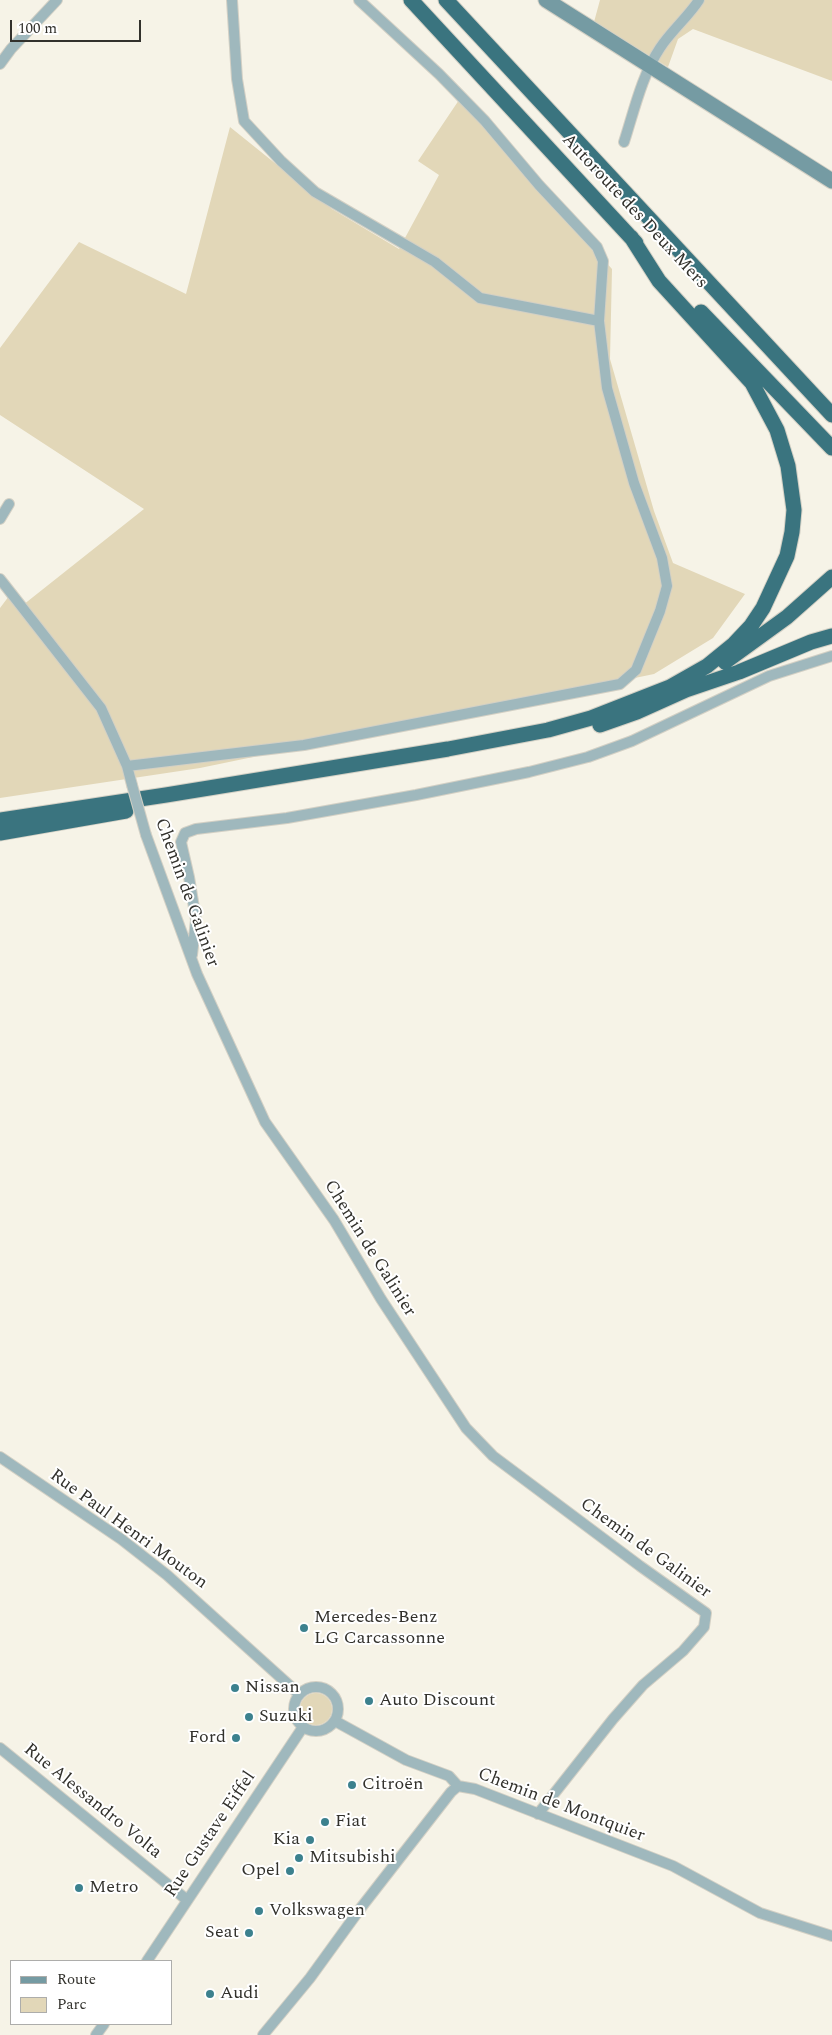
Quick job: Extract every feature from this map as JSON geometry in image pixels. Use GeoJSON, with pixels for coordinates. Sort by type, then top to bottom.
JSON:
{"type":"FeatureCollection","features":[{"type":"Feature","properties":{"kind":"highway","name":"Autoroute des Deux Mers"},"geometry":{"type":"LineString","coordinates":[[411,0],[630,237],[832,448]]}},
{"type":"Feature","properties":{"kind":"highway","name":"Autoroute des Deux Mers"},"geometry":{"type":"LineString","coordinates":[[446,0],[832,415]]}},
{"type":"Feature","properties":{"kind":"highway"},"geometry":{"type":"LineString","coordinates":[[630,237],[659,281],[752,383],[782,441],[793,493],[792,532],[787,556],[763,608],[750,626],[717,658],[670,687]]}},
{"type":"Feature","properties":{"kind":"highway"},"geometry":{"type":"LineString","coordinates":[[0,820],[176,794],[524,735],[591,718],[670,687],[688,683],[714,670],[787,618],[832,576]]}},
{"type":"Feature","properties":{"kind":"highway"},"geometry":{"type":"LineString","coordinates":[[686,690],[729,666],[791,624],[832,589]]}},
{"type":"Feature","properties":{"kind":"highway"},"geometry":{"type":"LineString","coordinates":[[0,833],[526,745],[588,730],[686,690],[739,672],[811,642],[832,636]]}},
{"type":"Feature","properties":{"kind":"main road"},"geometry":{"type":"LineString","coordinates":[[546,0],[832,181]]}},
{"type":"Feature","properties":{"kind":"street"},"geometry":{"type":"LineString","coordinates":[[0,64],[11,49],[57,0]]}},
{"type":"Feature","properties":{"kind":"street"},"geometry":{"type":"LineString","coordinates":[[232,0],[237,79],[244,121],[281,161],[315,192],[435,262],[480,298],[599,321]]}},
{"type":"Feature","properties":{"kind":"street"},"geometry":{"type":"LineString","coordinates":[[127,766],[304,745],[620,684],[636,670],[660,611],[667,586],[662,558],[634,483],[607,388],[599,321],[603,261],[597,247],[539,185],[485,122],[439,74],[359,0]]}},
{"type":"Feature","properties":{"kind":"street"},"geometry":{"type":"LineString","coordinates":[[624,142],[649,66],[661,47],[699,0]]}},
{"type":"Feature","properties":{"kind":"street"},"geometry":{"type":"LineString","coordinates":[[0,519],[9,504]]}},
{"type":"Feature","properties":{"kind":"street","name":"Chemin de Galinier"},"geometry":{"type":"LineString","coordinates":[[0,579],[101,708],[127,766],[146,835],[191,958],[246,1084],[265,1122],[334,1220],[381,1299],[466,1428],[492,1456],[706,1613],[704,1628],[683,1651],[643,1685],[538,1814]]}},
{"type":"Feature","properties":{"kind":"street"},"geometry":{"type":"LineString","coordinates":[[191,958],[196,920],[189,876],[180,842],[184,833],[196,829],[286,818],[407,797],[529,772],[588,757],[632,741],[769,676],[832,656]]}},
{"type":"Feature","properties":{"kind":"street","name":"Rue Paul Henri Mouton"},"geometry":{"type":"LineString","coordinates":[[0,1457],[168,1575],[299,1694]]}},
{"type":"Feature","properties":{"kind":"street"},"geometry":{"type":"LineString","coordinates":[[314,1687],[329,1691],[337,1705],[335,1721],[330,1726],[316,1731],[302,1727],[297,1722],[293,1707],[299,1694],[314,1687]]}},
{"type":"Feature","properties":{"kind":"street"},"geometry":{"type":"LineString","coordinates":[[335,1721],[406,1760],[449,1776],[458,1786]]}},
{"type":"Feature","properties":{"kind":"street","name":"Rue Gustave Eiffel"},"geometry":{"type":"LineString","coordinates":[[148,1960],[302,1727]]}},
{"type":"Feature","properties":{"kind":"street","name":"Rue Alessandro Volta"},"geometry":{"type":"LineString","coordinates":[[0,1748],[187,1900]]}},
{"type":"Feature","properties":{"kind":"street","name":"Chemin de Montquier"},"geometry":{"type":"LineString","coordinates":[[263,2035],[310,1978],[360,1909],[451,1792],[458,1786],[475,1789],[673,1866],[760,1913],[832,1936]]}},
{"type":"Feature","properties":{"kind":"green space"},"geometry":{"type":"Polygon","coordinates":[[[600,0],[832,0],[832,81],[693,29],[678,39],[668,67],[594,22],[600,0]]]}},
{"type":"Feature","properties":{"kind":"green space"},"geometry":{"type":"Polygon","coordinates":[[[459,100],[612,269],[610,359],[654,511],[673,563],[745,594],[713,638],[654,674],[200,768],[0,798],[0,608],[9,596],[23,605],[144,509],[0,415],[0,348],[79,242],[186,294],[230,127],[332,209],[399,249],[439,175],[418,161],[459,100]]]}},
{"type":"Feature","properties":{"kind":"green space"},"geometry":{"type":"Polygon","coordinates":[[[316,1693],[322,1694],[327,1698],[331,1703],[331,1715],[327,1720],[322,1724],[316,1725],[310,1724],[305,1720],[301,1715],[300,1709],[301,1703],[305,1698],[310,1694],[316,1693]]]}},
{"type":"Feature","properties":{"kind":"place","name":"Mercedes-Benz LG Carcassonne"},"geometry":{"type":"Point","coordinates":[304,1628]}},
{"type":"Feature","properties":{"kind":"place","name":"Nissan"},"geometry":{"type":"Point","coordinates":[235,1688]}},
{"type":"Feature","properties":{"kind":"place","name":"Auto Discount"},"geometry":{"type":"Point","coordinates":[369,1701]}},
{"type":"Feature","properties":{"kind":"place","name":"Suzuki"},"geometry":{"type":"Point","coordinates":[249,1717]}},
{"type":"Feature","properties":{"kind":"place","name":"Ford"},"geometry":{"type":"Point","coordinates":[236,1738]}},
{"type":"Feature","properties":{"kind":"place","name":"Citroën"},"geometry":{"type":"Point","coordinates":[352,1785]}},
{"type":"Feature","properties":{"kind":"place","name":"Fiat"},"geometry":{"type":"Point","coordinates":[325,1822]}},
{"type":"Feature","properties":{"kind":"place","name":"Kia"},"geometry":{"type":"Point","coordinates":[310,1840]}},
{"type":"Feature","properties":{"kind":"place","name":"Mitsubishi"},"geometry":{"type":"Point","coordinates":[299,1858]}},
{"type":"Feature","properties":{"kind":"place","name":"Opel"},"geometry":{"type":"Point","coordinates":[290,1871]}},
{"type":"Feature","properties":{"kind":"place","name":"Metro"},"geometry":{"type":"Point","coordinates":[79,1888]}},
{"type":"Feature","properties":{"kind":"place","name":"Volkswagen"},"geometry":{"type":"Point","coordinates":[259,1911]}},
{"type":"Feature","properties":{"kind":"place","name":"Seat"},"geometry":{"type":"Point","coordinates":[249,1933]}},
{"type":"Feature","properties":{"kind":"place","name":"Audi"},"geometry":{"type":"Point","coordinates":[210,1994]}}]}
